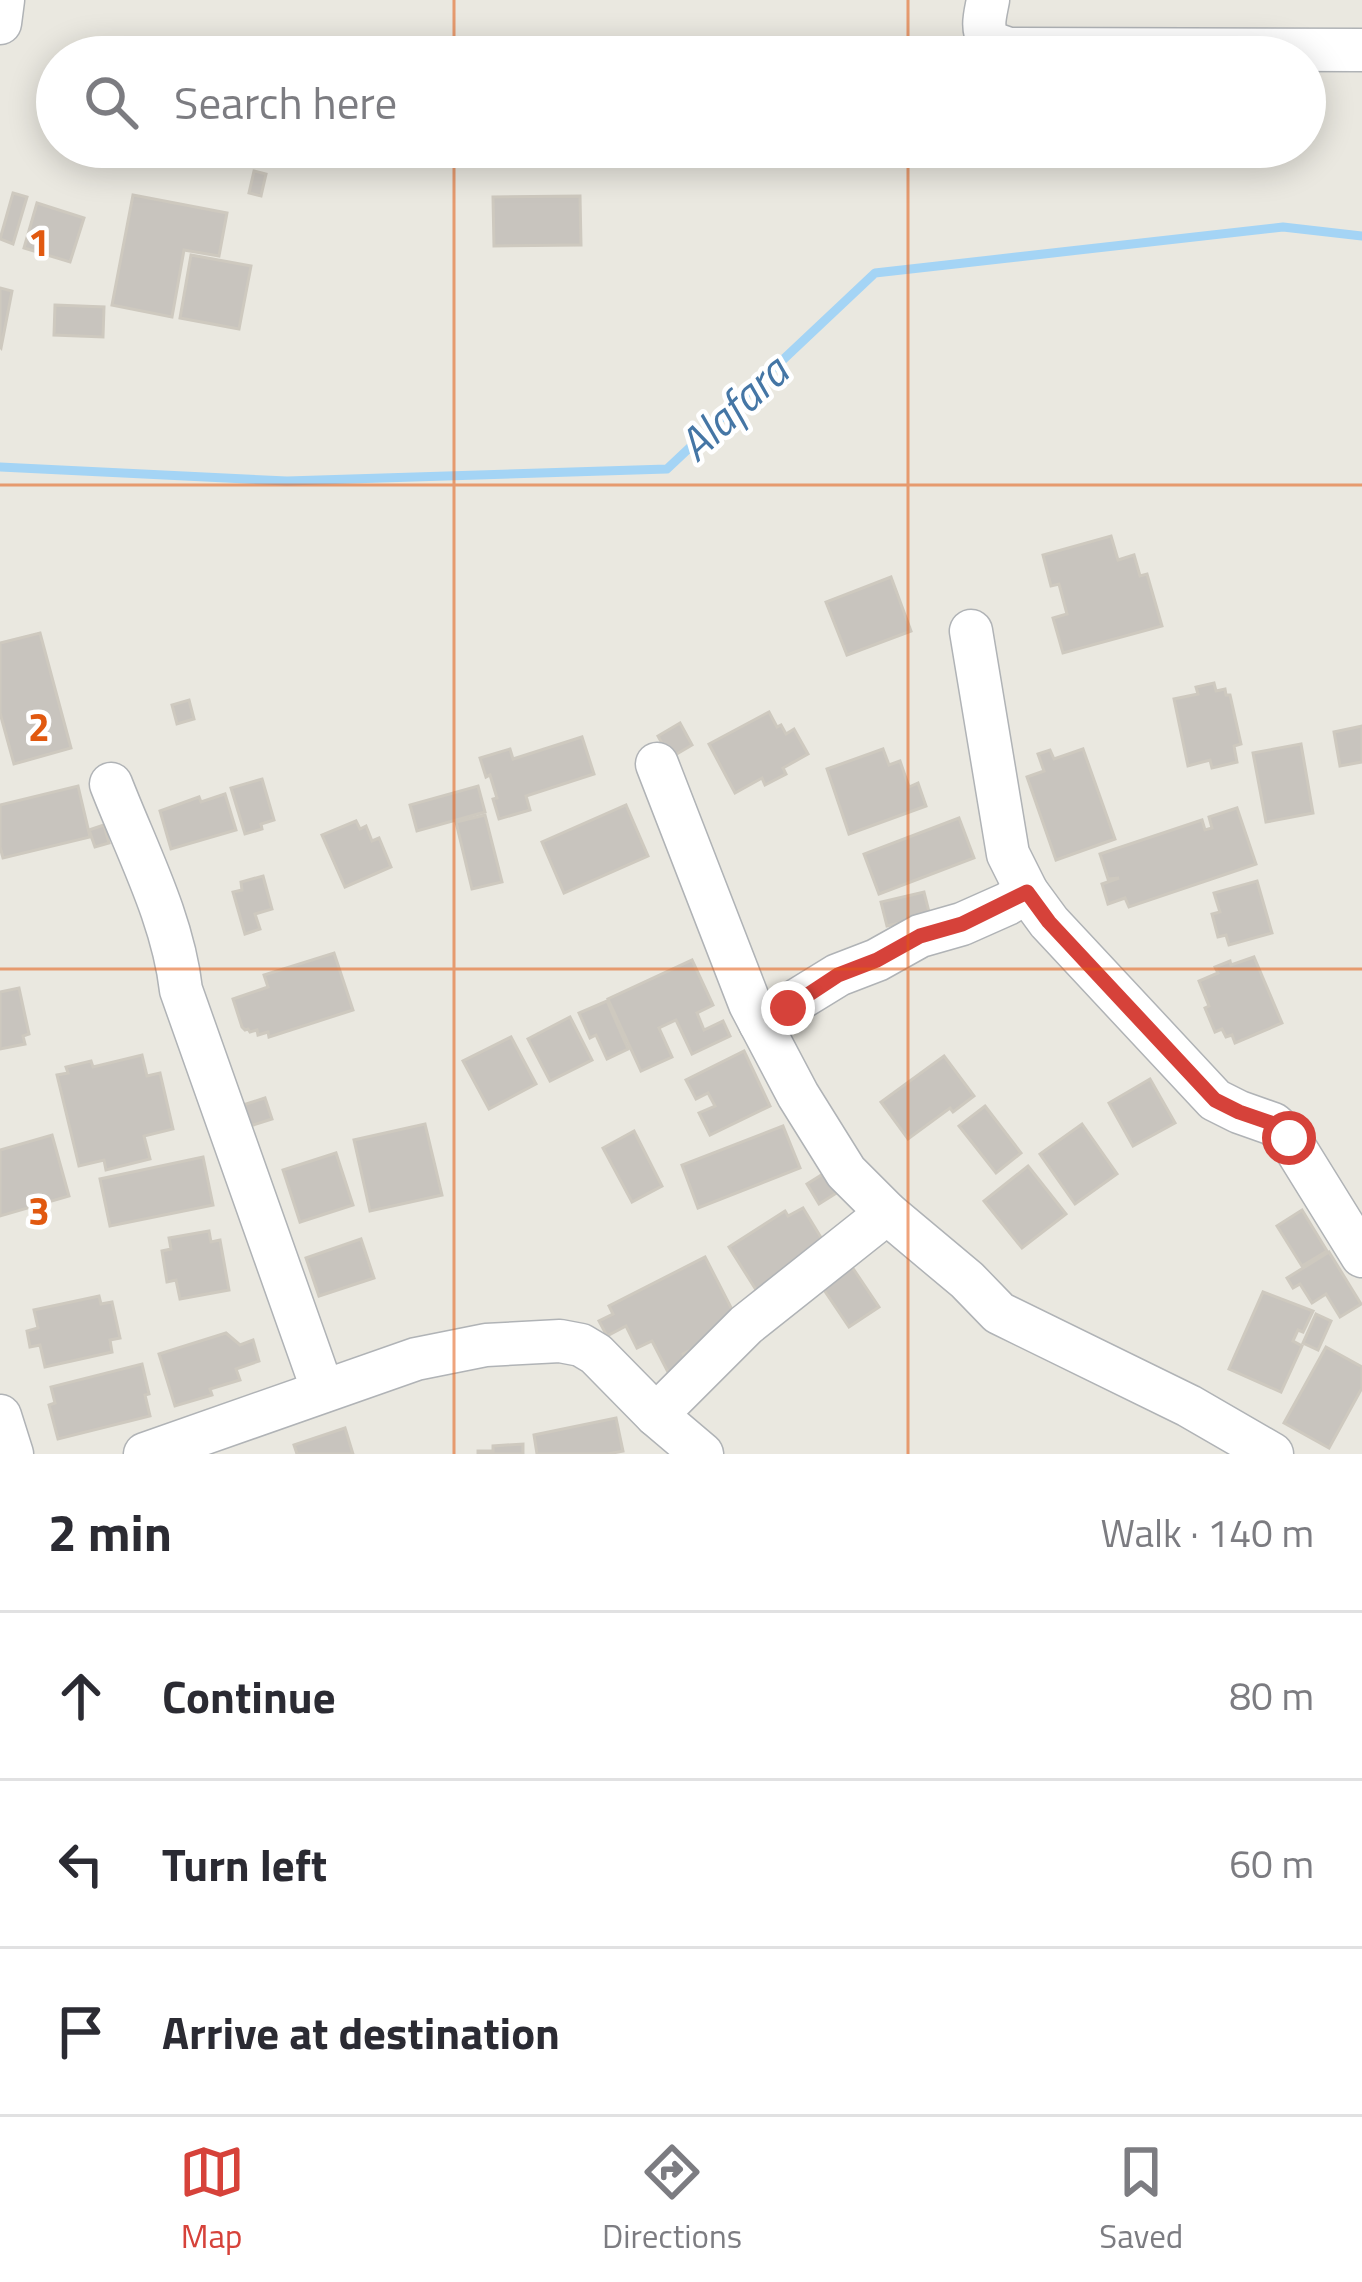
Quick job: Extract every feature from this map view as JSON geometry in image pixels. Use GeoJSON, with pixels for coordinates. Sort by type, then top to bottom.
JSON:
{"type":"FeatureCollection","features":[{"type":"Feature","properties":{"kind":"street"},"geometry":{"type":"LineString","coordinates":[[0,23],[3,0]]}},
{"type":"Feature","properties":{"kind":"street"},"geometry":{"type":"LineString","coordinates":[[986,36],[982,26],[988,0]]}},
{"type":"Feature","properties":{"kind":"street"},"geometry":{"type":"LineString","coordinates":[[1326,50],[1362,50]]}},
{"type":"Feature","properties":{"kind":"street"},"geometry":{"type":"LineString","coordinates":[[971,632],[1008,854],[1027,892],[1049,922],[1215,1100],[1274,1124],[1289,1138],[1362,1256]]}},
{"type":"Feature","properties":{"kind":"street"},"geometry":{"type":"LineString","coordinates":[[657,764],[750,1004],[846,1172],[999,1313],[1190,1406],[1272,1454]]}},
{"type":"Feature","properties":{"kind":"street"},"geometry":{"type":"LineString","coordinates":[[111,784],[170,936],[181,990],[323,1391]]}},
{"type":"Feature","properties":{"kind":"street"},"geometry":{"type":"LineString","coordinates":[[760,1023],[838,975],[1027,892]]}},
{"type":"Feature","properties":{"kind":"street"},"geometry":{"type":"LineString","coordinates":[[145,1454],[416,1359],[486,1345],[560,1341],[596,1354],[676,1440],[746,1325],[887,1213]]}},
{"type":"Feature","properties":{"kind":"building"},"geometry":{"type":"Polygon","coordinates":[[[254,171],[266,174],[261,196],[249,193],[254,171]]]}},
{"type":"Feature","properties":{"kind":"building"},"geometry":{"type":"Polygon","coordinates":[[[13,193],[27,197],[13,244],[0,239],[13,193]]]}},
{"type":"Feature","properties":{"kind":"building"},"geometry":{"type":"Polygon","coordinates":[[[133,195],[227,213],[219,256],[184,250],[172,317],[112,305],[133,195]]]}},
{"type":"Feature","properties":{"kind":"building"},"geometry":{"type":"Polygon","coordinates":[[[580,196],[581,245],[494,246],[493,197],[580,196]]]}},
{"type":"Feature","properties":{"kind":"building"},"geometry":{"type":"Polygon","coordinates":[[[37,203],[84,218],[70,262],[24,248],[37,203]]]}},
{"type":"Feature","properties":{"kind":"building"},"geometry":{"type":"Polygon","coordinates":[[[191,255],[251,266],[239,329],[180,318],[191,255]]]}},
{"type":"Feature","properties":{"kind":"building"},"geometry":{"type":"Polygon","coordinates":[[[0,288],[12,291],[1,348],[0,347],[0,288]]]}},
{"type":"Feature","properties":{"kind":"building"},"geometry":{"type":"Polygon","coordinates":[[[55,305],[104,307],[103,337],[54,335],[55,305]]]}},
{"type":"Feature","properties":{"kind":"building"},"geometry":{"type":"Polygon","coordinates":[[[1111,536],[1118,560],[1134,555],[1140,576],[1147,574],[1162,626],[1063,653],[1053,618],[1067,614],[1059,584],[1051,586],[1043,555],[1111,536]]]}},
{"type":"Feature","properties":{"kind":"building"},"geometry":{"type":"Polygon","coordinates":[[[891,577],[911,631],[847,655],[826,602],[891,577]]]}},
{"type":"Feature","properties":{"kind":"building"},"geometry":{"type":"Polygon","coordinates":[[[40,633],[71,748],[14,764],[0,713],[0,643],[40,633]]]}},
{"type":"Feature","properties":{"kind":"building"},"geometry":{"type":"Polygon","coordinates":[[[1214,683],[1216,691],[1225,689],[1230,695],[1241,744],[1234,746],[1237,762],[1212,768],[1210,760],[1188,766],[1174,699],[1198,694],[1196,687],[1214,683]]]}},
{"type":"Feature","properties":{"kind":"building"},"geometry":{"type":"Polygon","coordinates":[[[189,700],[194,719],[177,724],[172,705],[189,700]]]}},
{"type":"Feature","properties":{"kind":"building"},"geometry":{"type":"Polygon","coordinates":[[[769,712],[786,734],[794,729],[808,754],[783,768],[786,774],[765,785],[762,778],[735,793],[709,744],[769,712]]]}},
{"type":"Feature","properties":{"kind":"building"},"geometry":{"type":"Polygon","coordinates":[[[680,723],[692,745],[670,758],[658,736],[680,723]]]}},
{"type":"Feature","properties":{"kind":"building"},"geometry":{"type":"Polygon","coordinates":[[[1362,726],[1362,762],[1340,766],[1334,732],[1362,726]]]}},
{"type":"Feature","properties":{"kind":"building"},"geometry":{"type":"Polygon","coordinates":[[[582,737],[594,774],[526,796],[530,810],[499,819],[490,775],[486,777],[480,758],[510,749],[513,759],[582,737]]]}},
{"type":"Feature","properties":{"kind":"building"},"geometry":{"type":"Polygon","coordinates":[[[1301,744],[1313,813],[1266,822],[1253,753],[1301,744]]]}},
{"type":"Feature","properties":{"kind":"building"},"geometry":{"type":"Polygon","coordinates":[[[883,749],[889,765],[900,761],[909,787],[918,783],[926,806],[849,834],[827,769],[883,749]]]}},
{"type":"Feature","properties":{"kind":"building"},"geometry":{"type":"Polygon","coordinates":[[[1083,749],[1115,839],[1056,860],[1027,777],[1044,771],[1038,754],[1050,750],[1054,759],[1083,749]]]}},
{"type":"Feature","properties":{"kind":"building"},"geometry":{"type":"Polygon","coordinates":[[[262,779],[274,820],[245,834],[231,788],[262,779]]]}},
{"type":"Feature","properties":{"kind":"building"},"geometry":{"type":"Polygon","coordinates":[[[78,786],[90,837],[3,858],[0,805],[78,786]]]}},
{"type":"Feature","properties":{"kind":"building"},"geometry":{"type":"Polygon","coordinates":[[[478,786],[485,812],[417,831],[410,805],[478,786]]]}},
{"type":"Feature","properties":{"kind":"building"},"geometry":{"type":"Polygon","coordinates":[[[225,794],[236,830],[171,849],[160,811],[199,797],[201,802],[225,794]]]}},
{"type":"Feature","properties":{"kind":"building"},"geometry":{"type":"Polygon","coordinates":[[[626,805],[648,856],[564,893],[542,842],[626,805]]]}},
{"type":"Feature","properties":{"kind":"building"},"geometry":{"type":"Polygon","coordinates":[[[1237,808],[1256,864],[1129,907],[1125,898],[1108,904],[1102,884],[1119,878],[1108,879],[1100,854],[1202,820],[1205,830],[1212,828],[1209,817],[1237,808]]]}},
{"type":"Feature","properties":{"kind":"building"},"geometry":{"type":"Polygon","coordinates":[[[485,815],[502,882],[472,889],[456,822],[485,815]]]}},
{"type":"Feature","properties":{"kind":"building"},"geometry":{"type":"Polygon","coordinates":[[[959,818],[974,858],[879,894],[864,854],[959,818]]]}},
{"type":"Feature","properties":{"kind":"building"},"geometry":{"type":"Polygon","coordinates":[[[356,821],[360,829],[366,826],[372,841],[379,838],[391,867],[345,887],[322,835],[356,821]]]}},
{"type":"Feature","properties":{"kind":"building"},"geometry":{"type":"Polygon","coordinates":[[[104,825],[109,843],[95,847],[89,830],[104,825]]]}},
{"type":"Feature","properties":{"kind":"building"},"geometry":{"type":"Polygon","coordinates":[[[263,876],[272,909],[255,914],[260,929],[245,934],[233,892],[242,890],[241,882],[263,876]]]}},
{"type":"Feature","properties":{"kind":"building"},"geometry":{"type":"Polygon","coordinates":[[[1257,881],[1272,933],[1229,945],[1226,935],[1218,937],[1212,914],[1220,912],[1214,893],[1257,881]]]}},
{"type":"Feature","properties":{"kind":"building"},"geometry":{"type":"Polygon","coordinates":[[[924,892],[930,916],[887,926],[881,902],[924,892]]]}},
{"type":"Feature","properties":{"kind":"building"},"geometry":{"type":"Polygon","coordinates":[[[334,953],[353,1010],[269,1037],[268,1032],[258,1035],[257,1030],[242,1027],[233,999],[268,987],[264,975],[334,953]]]}},
{"type":"Feature","properties":{"kind":"building"},"geometry":{"type":"Polygon","coordinates":[[[1254,957],[1282,1023],[1235,1043],[1222,1029],[1215,1032],[1199,981],[1218,973],[1215,967],[1254,957]]]}},
{"type":"Feature","properties":{"kind":"building"},"geometry":{"type":"Polygon","coordinates":[[[692,960],[713,1005],[697,1013],[704,1030],[723,1021],[730,1036],[692,1054],[676,1020],[659,1028],[672,1057],[641,1071],[608,999],[692,960]]]}},
{"type":"Feature","properties":{"kind":"building"},"geometry":{"type":"Polygon","coordinates":[[[19,988],[29,1034],[23,1036],[25,1044],[0,1049],[0,992],[19,988]]]}},
{"type":"Feature","properties":{"kind":"building"},"geometry":{"type":"Polygon","coordinates":[[[607,1001],[628,1049],[607,1059],[596,1035],[590,1038],[579,1013],[607,1001]]]}},
{"type":"Feature","properties":{"kind":"building"},"geometry":{"type":"Polygon","coordinates":[[[570,1017],[592,1060],[550,1081],[528,1039],[570,1017]]]}},
{"type":"Feature","properties":{"kind":"building"},"geometry":{"type":"Polygon","coordinates":[[[511,1037],[536,1084],[489,1109],[463,1061],[511,1037]]]}},
{"type":"Feature","properties":{"kind":"building"},"geometry":{"type":"Polygon","coordinates":[[[744,1051],[770,1106],[710,1135],[699,1113],[715,1106],[708,1093],[696,1099],[686,1080],[744,1051]]]}},
{"type":"Feature","properties":{"kind":"building"},"geometry":{"type":"Polygon","coordinates":[[[142,1055],[147,1076],[160,1073],[173,1129],[144,1136],[150,1159],[106,1170],[104,1160],[79,1166],[57,1075],[68,1073],[66,1067],[91,1061],[93,1067],[142,1055]]]}},
{"type":"Feature","properties":{"kind":"building"},"geometry":{"type":"Polygon","coordinates":[[[944,1056],[974,1096],[908,1139],[881,1102],[944,1056]]]}},
{"type":"Feature","properties":{"kind":"building"},"geometry":{"type":"Polygon","coordinates":[[[1150,1079],[1175,1123],[1133,1146],[1109,1103],[1150,1079]]]}},
{"type":"Feature","properties":{"kind":"building"},"geometry":{"type":"Polygon","coordinates":[[[265,1098],[272,1119],[247,1127],[240,1106],[265,1098]]]}},
{"type":"Feature","properties":{"kind":"building"},"geometry":{"type":"Polygon","coordinates":[[[985,1106],[1021,1153],[996,1173],[959,1126],[985,1106]]]}},
{"type":"Feature","properties":{"kind":"building"},"geometry":{"type":"Polygon","coordinates":[[[425,1124],[442,1195],[370,1211],[354,1140],[425,1124]]]}},
{"type":"Feature","properties":{"kind":"building"},"geometry":{"type":"Polygon","coordinates":[[[1082,1124],[1117,1174],[1075,1204],[1040,1154],[1082,1124]]]}},
{"type":"Feature","properties":{"kind":"building"},"geometry":{"type":"Polygon","coordinates":[[[783,1126],[800,1168],[698,1208],[682,1165],[783,1126]]]}},
{"type":"Feature","properties":{"kind":"building"},"geometry":{"type":"Polygon","coordinates":[[[634,1131],[662,1186],[632,1202],[603,1148],[634,1131]]]}},
{"type":"Feature","properties":{"kind":"building"},"geometry":{"type":"Polygon","coordinates":[[[52,1135],[69,1196],[0,1216],[0,1150],[52,1135]]]}},
{"type":"Feature","properties":{"kind":"building"},"geometry":{"type":"Polygon","coordinates":[[[336,1153],[353,1205],[300,1222],[283,1170],[336,1153]]]}},
{"type":"Feature","properties":{"kind":"building"},"geometry":{"type":"Polygon","coordinates":[[[203,1157],[213,1205],[110,1226],[100,1179],[203,1157]]]}},
{"type":"Feature","properties":{"kind":"building"},"geometry":{"type":"Polygon","coordinates":[[[1028,1166],[1066,1214],[1022,1248],[984,1201],[1028,1166]]]}},
{"type":"Feature","properties":{"kind":"building"},"geometry":{"type":"Polygon","coordinates":[[[826,1172],[838,1192],[819,1204],[807,1184],[826,1172]]]}},
{"type":"Feature","properties":{"kind":"building"},"geometry":{"type":"Polygon","coordinates":[[[803,1208],[828,1249],[758,1293],[729,1247],[785,1211],[788,1216],[803,1208]]]}},
{"type":"Feature","properties":{"kind":"building"},"geometry":{"type":"Polygon","coordinates":[[[1302,1210],[1327,1251],[1302,1266],[1277,1226],[1302,1210]]]}},
{"type":"Feature","properties":{"kind":"building"},"geometry":{"type":"Polygon","coordinates":[[[209,1231],[211,1242],[220,1240],[229,1290],[180,1299],[176,1280],[167,1282],[162,1251],[171,1249],[169,1238],[209,1231]]]}},
{"type":"Feature","properties":{"kind":"building"},"geometry":{"type":"Polygon","coordinates":[[[361,1239],[374,1278],[319,1296],[306,1258],[361,1239]]]}},
{"type":"Feature","properties":{"kind":"building"},"geometry":{"type":"Polygon","coordinates":[[[1329,1252],[1361,1304],[1340,1317],[1326,1294],[1312,1303],[1300,1284],[1293,1288],[1287,1278],[1329,1252]]]}},
{"type":"Feature","properties":{"kind":"building"},"geometry":{"type":"Polygon","coordinates":[[[705,1257],[740,1325],[683,1354],[688,1364],[669,1374],[652,1341],[637,1348],[626,1326],[607,1336],[599,1321],[613,1314],[609,1306],[705,1257]]]}},
{"type":"Feature","properties":{"kind":"building"},"geometry":{"type":"Polygon","coordinates":[[[850,1264],[879,1307],[849,1327],[820,1284],[850,1264]]]}},
{"type":"Feature","properties":{"kind":"building"},"geometry":{"type":"Polygon","coordinates":[[[1263,1292],[1313,1311],[1293,1341],[1302,1346],[1281,1392],[1229,1369],[1263,1292]]]}},
{"type":"Feature","properties":{"kind":"building"},"geometry":{"type":"Polygon","coordinates":[[[99,1296],[101,1304],[112,1302],[120,1338],[110,1340],[112,1352],[45,1367],[40,1345],[30,1347],[27,1331],[38,1328],[34,1310],[99,1296]]]}},
{"type":"Feature","properties":{"kind":"building"},"geometry":{"type":"Polygon","coordinates":[[[1316,1314],[1331,1321],[1318,1350],[1303,1343],[1316,1314]]]}},
{"type":"Feature","properties":{"kind":"building"},"geometry":{"type":"Polygon","coordinates":[[[226,1333],[240,1345],[253,1340],[259,1361],[236,1369],[240,1380],[210,1389],[212,1395],[175,1406],[159,1354],[226,1333]]]}},
{"type":"Feature","properties":{"kind":"building"},"geometry":{"type":"Polygon","coordinates":[[[1326,1347],[1362,1367],[1362,1388],[1329,1448],[1284,1423],[1326,1347]]]}},
{"type":"Feature","properties":{"kind":"building"},"geometry":{"type":"Polygon","coordinates":[[[142,1364],[150,1416],[58,1439],[49,1405],[55,1403],[51,1387],[142,1364]]]}},
{"type":"Feature","properties":{"kind":"building"},"geometry":{"type":"Polygon","coordinates":[[[616,1418],[623,1451],[537,1454],[534,1435],[616,1418]]]}},
{"type":"Feature","properties":{"kind":"building"},"geometry":{"type":"Polygon","coordinates":[[[345,1428],[353,1454],[297,1454],[294,1445],[345,1428]]]}},
{"type":"Feature","properties":{"kind":"building"},"geometry":{"type":"Polygon","coordinates":[[[523,1444],[523,1454],[478,1454],[493,1451],[493,1446],[523,1444]]]}},
{"type":"Feature","properties":{"kind":"waterway","name":"Alafara"},"geometry":{"type":"LineString","coordinates":[[0,467],[287,481],[667,469],[875,273],[1283,227],[1362,236]]}},
{"type":"Feature","properties":{"kind":"route"},"geometry":{"type":"LineString","coordinates":[[788,1008],[838,975],[1027,892],[1049,922],[1215,1100],[1274,1124],[1289,1138]]}}]}
